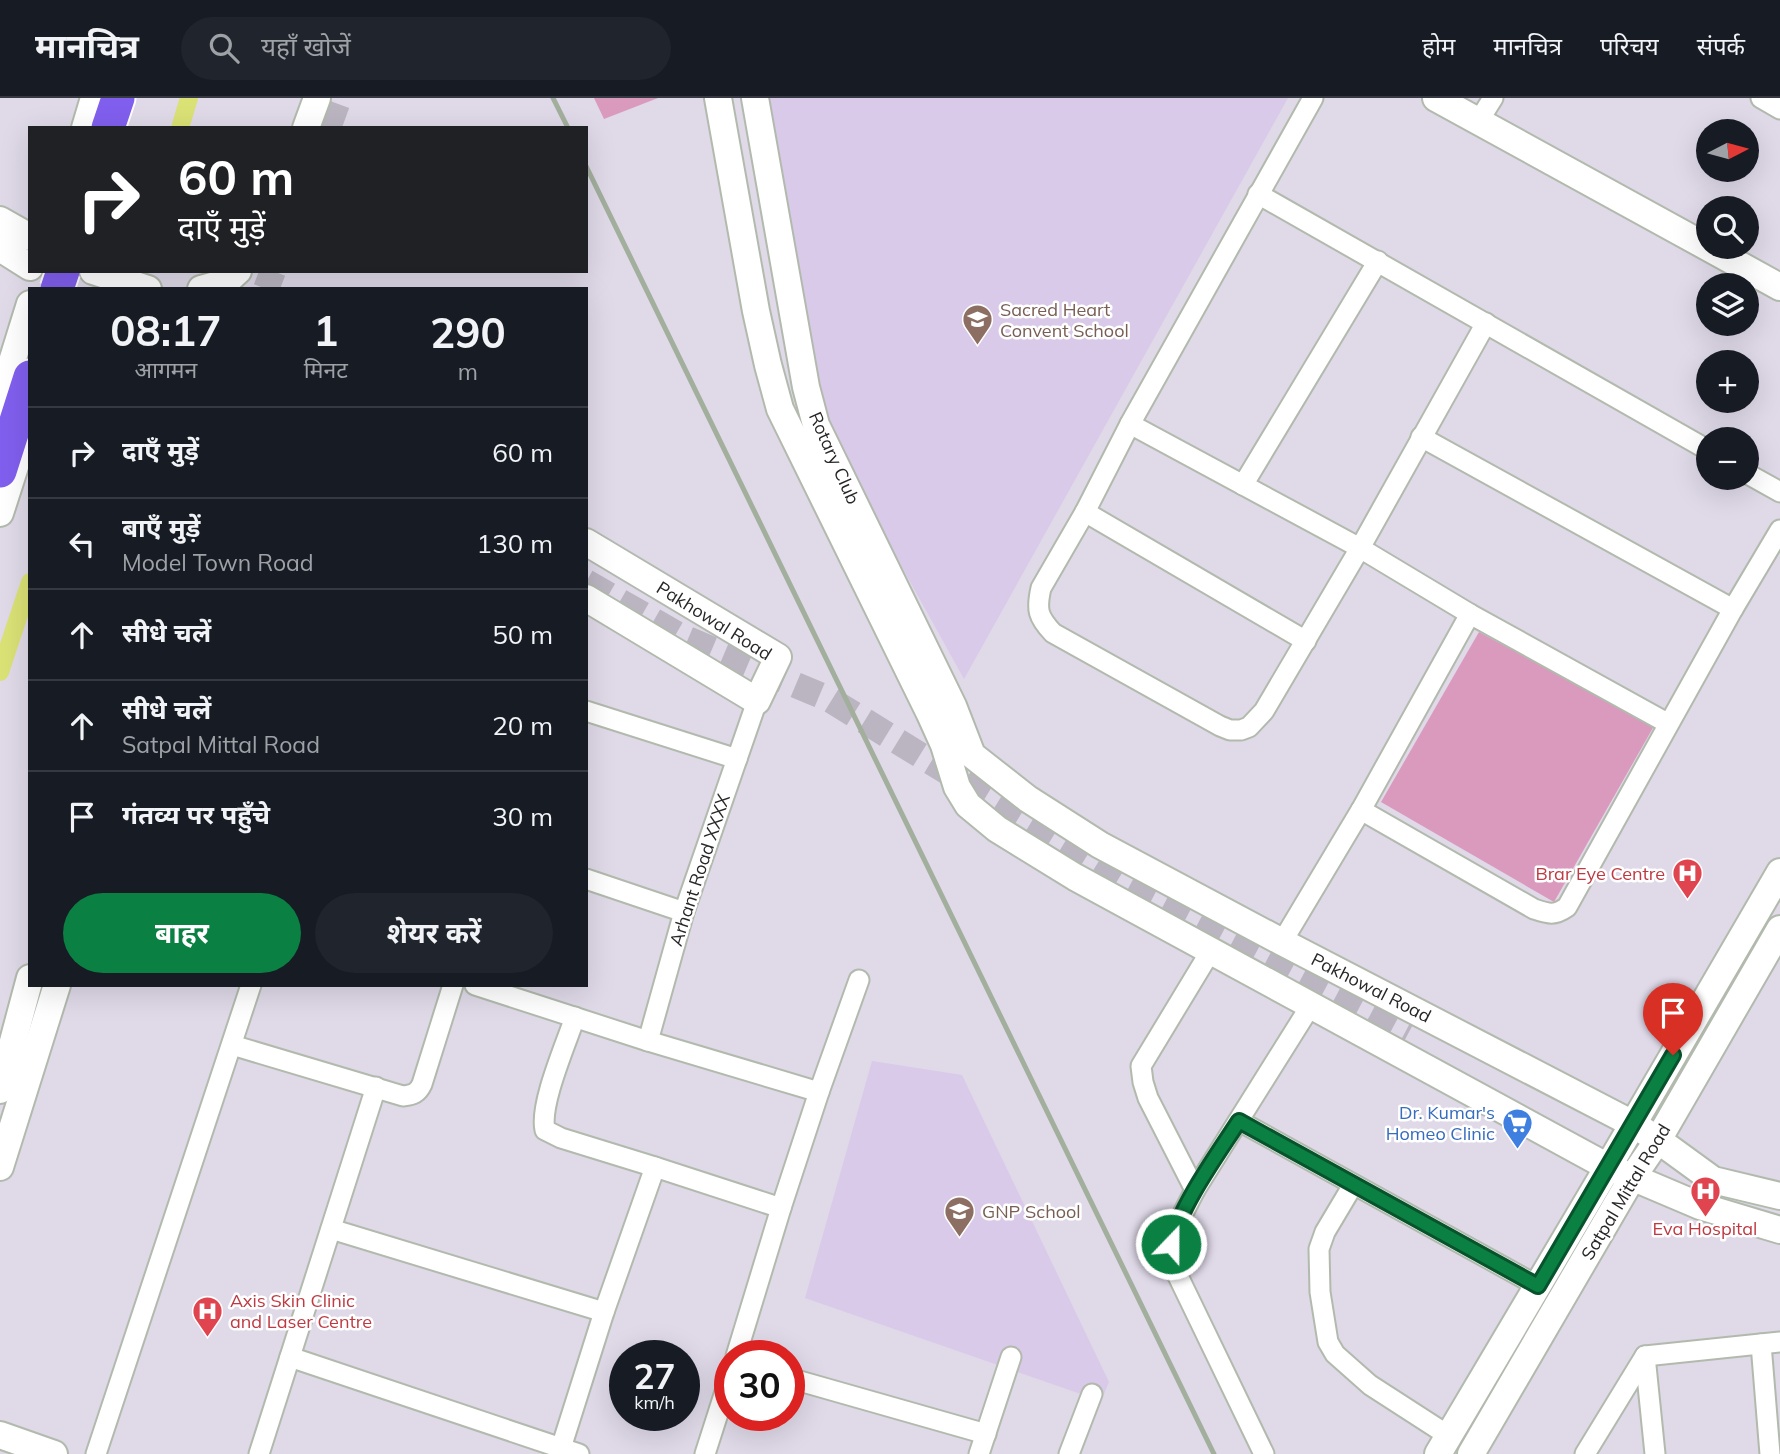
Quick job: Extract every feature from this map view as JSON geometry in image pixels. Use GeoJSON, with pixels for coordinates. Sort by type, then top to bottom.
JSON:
{"type":"FeatureCollection","features":[{"type":"Feature","properties":{"kind":"highway"},"geometry":{"type":"LineString","coordinates":[[109,126],[118,98]]}},
{"type":"Feature","properties":{"kind":"highway"},"geometry":{"type":"LineString","coordinates":[[0,471],[28,383]]}},
{"type":"Feature","properties":{"kind":"street"},"geometry":{"type":"LineString","coordinates":[[86,126],[94,98]]}},
{"type":"Feature","properties":{"kind":"street"},"geometry":{"type":"LineString","coordinates":[[125,126],[133,98]]}},
{"type":"Feature","properties":{"kind":"street"},"geometry":{"type":"LineString","coordinates":[[307,126],[317,98]]}},
{"type":"Feature","properties":{"kind":"street"},"geometry":{"type":"LineString","coordinates":[[718,98],[756,311],[780,409],[942,710],[944,745],[957,788],[968,805],[997,829],[1028,849],[1210,951],[1620,1172],[1700,1206],[1780,1230]]}},
{"type":"Feature","properties":{"kind":"street"},"geometry":{"type":"LineString","coordinates":[[730,98],[786,393],[794,412],[816,425]]}},
{"type":"Feature","properties":{"kind":"street","name":"Rotary Club"},"geometry":{"type":"LineString","coordinates":[[755,98],[806,387],[816,425],[942,710],[972,755]]}},
{"type":"Feature","properties":{"kind":"street"},"geometry":{"type":"LineString","coordinates":[[1313,98],[1041,588],[1039,614],[1045,624],[1053,633],[1220,726],[1230,730],[1249,727],[1264,710],[1306,641],[1486,323]]}},
{"type":"Feature","properties":{"kind":"street"},"geometry":{"type":"LineString","coordinates":[[1436,98],[1780,288]]}},
{"type":"Feature","properties":{"kind":"street"},"geometry":{"type":"LineString","coordinates":[[1478,122],[1493,98]]}},
{"type":"Feature","properties":{"kind":"street"},"geometry":{"type":"LineString","coordinates":[[1761,98],[1780,109]]}},
{"type":"Feature","properties":{"kind":"street"},"geometry":{"type":"LineString","coordinates":[[1258,194],[1696,443]]}},
{"type":"Feature","properties":{"kind":"street"},"geometry":{"type":"LineString","coordinates":[[0,220],[28,236]]}},
{"type":"Feature","properties":{"kind":"street"},"geometry":{"type":"LineString","coordinates":[[0,248],[28,266]]}},
{"type":"Feature","properties":{"kind":"street"},"geometry":{"type":"LineString","coordinates":[[1243,485],[1378,261]]}},
{"type":"Feature","properties":{"kind":"street"},"geometry":{"type":"LineString","coordinates":[[99,273],[142,287]]}},
{"type":"Feature","properties":{"kind":"street"},"geometry":{"type":"LineString","coordinates":[[208,287],[226,282],[235,273]]}},
{"type":"Feature","properties":{"kind":"street"},"geometry":{"type":"LineString","coordinates":[[43,276],[65,287]]}},
{"type":"Feature","properties":{"kind":"street"},"geometry":{"type":"LineString","coordinates":[[0,400],[28,310]]}},
{"type":"Feature","properties":{"kind":"street"},"geometry":{"type":"LineString","coordinates":[[1130,424],[1360,548],[1470,614],[1669,724]]}},
{"type":"Feature","properties":{"kind":"street"},"geometry":{"type":"LineString","coordinates":[[0,513],[28,425]]}},
{"type":"Feature","properties":{"kind":"street"},"geometry":{"type":"LineString","coordinates":[[1421,437],[1733,609]]}},
{"type":"Feature","properties":{"kind":"street"},"geometry":{"type":"LineString","coordinates":[[1759,480],[1780,492]]}},
{"type":"Feature","properties":{"kind":"street"},"geometry":{"type":"LineString","coordinates":[[1084,512],[1306,641]]}},
{"type":"Feature","properties":{"kind":"street"},"geometry":{"type":"LineString","coordinates":[[1362,810],[1534,909],[1557,914],[1572,900],[1733,609],[1780,530]]}},
{"type":"Feature","properties":{"kind":"street","name":"Pakhowal Road"},"geometry":{"type":"LineString","coordinates":[[588,543],[778,657],[757,701]]}},
{"type":"Feature","properties":{"kind":"street"},"geometry":{"type":"LineString","coordinates":[[588,599],[757,701]]}},
{"type":"Feature","properties":{"kind":"street"},"geometry":{"type":"LineString","coordinates":[[1282,942],[1362,810],[1470,614]]}},
{"type":"Feature","properties":{"kind":"street","name":"Arhant Road XXXX"},"geometry":{"type":"LineString","coordinates":[[648,1041],[684,912],[757,701]]}},
{"type":"Feature","properties":{"kind":"street"},"geometry":{"type":"LineString","coordinates":[[588,712],[737,759]]}},
{"type":"Feature","properties":{"kind":"street","name":"Pakhowal Road"},"geometry":{"type":"LineString","coordinates":[[972,755],[1028,799],[1100,845],[1633,1124],[1713,1180],[1780,1196]]}},
{"type":"Feature","properties":{"kind":"street","name":"Satpal Mittal Road"},"geometry":{"type":"LineString","coordinates":[[1471,1454],[1620,1172],[1633,1124],[1780,872]]}},
{"type":"Feature","properties":{"kind":"street"},"geometry":{"type":"LineString","coordinates":[[588,880],[684,912]]}},
{"type":"Feature","properties":{"kind":"street","name":"Satpal Mittal Road"},"geometry":{"type":"LineString","coordinates":[[1620,1172],[1658,1140],[1780,929]]}},
{"type":"Feature","properties":{"kind":"street"},"geometry":{"type":"LineString","coordinates":[[1195,1190],[1148,1098],[1141,1066],[1210,951]]}},
{"type":"Feature","properties":{"kind":"street"},"geometry":{"type":"LineString","coordinates":[[741,1340],[780,1208],[859,980]]}},
{"type":"Feature","properties":{"kind":"street"},"geometry":{"type":"LineString","coordinates":[[0,1090],[28,985]]}},
{"type":"Feature","properties":{"kind":"street"},"geometry":{"type":"LineString","coordinates":[[0,1167],[56,987]]}},
{"type":"Feature","properties":{"kind":"street"},"geometry":{"type":"LineString","coordinates":[[96,1454],[250,987]]}},
{"type":"Feature","properties":{"kind":"street"},"geometry":{"type":"LineString","coordinates":[[232,1045],[404,1096],[414,1094],[422,1084],[452,987]]}},
{"type":"Feature","properties":{"kind":"street"},"geometry":{"type":"LineString","coordinates":[[481,987],[819,1092]]}},
{"type":"Feature","properties":{"kind":"street"},"geometry":{"type":"LineString","coordinates":[[1264,1454],[1171,1258],[1171,1244],[1174,1231],[1195,1190],[1311,1005]]}},
{"type":"Feature","properties":{"kind":"street"},"geometry":{"type":"LineString","coordinates":[[575,1017],[545,1105],[545,1130],[561,1138],[780,1208]]}},
{"type":"Feature","properties":{"kind":"street"},"geometry":{"type":"LineString","coordinates":[[258,1454],[376,1087]]}},
{"type":"Feature","properties":{"kind":"street"},"geometry":{"type":"LineString","coordinates":[[1239,1121],[1538,1286]]}},
{"type":"Feature","properties":{"kind":"street"},"geometry":{"type":"LineString","coordinates":[[290,1357],[570,1451],[604,1312],[655,1167]]}},
{"type":"Feature","properties":{"kind":"street"},"geometry":{"type":"LineString","coordinates":[[1353,1185],[1325,1233],[1319,1250],[1320,1292],[1328,1342],[1335,1354],[1444,1445],[1538,1286],[1620,1172]]}},
{"type":"Feature","properties":{"kind":"street"},"geometry":{"type":"LineString","coordinates":[[331,1229],[604,1312]]}},
{"type":"Feature","properties":{"kind":"street"},"geometry":{"type":"LineString","coordinates":[[1644,1356],[1771,1343],[1770,1454]]}},
{"type":"Feature","properties":{"kind":"street"},"geometry":{"type":"LineString","coordinates":[[1585,1454],[1644,1356]]}},
{"type":"Feature","properties":{"kind":"street"},"geometry":{"type":"LineString","coordinates":[[1644,1356],[1655,1454]]}},
{"type":"Feature","properties":{"kind":"street"},"geometry":{"type":"LineString","coordinates":[[979,1454],[1011,1357]]}},
{"type":"Feature","properties":{"kind":"street"},"geometry":{"type":"LineString","coordinates":[[805,1383],[986,1434]]}},
{"type":"Feature","properties":{"kind":"street"},"geometry":{"type":"LineString","coordinates":[[1069,1454],[1092,1394]]}},
{"type":"Feature","properties":{"kind":"street"},"geometry":{"type":"LineString","coordinates":[[705,1454],[714,1426]]}},
{"type":"Feature","properties":{"kind":"street"},"geometry":{"type":"LineString","coordinates":[[0,1435],[54,1454]]}},
{"type":"Feature","properties":{"kind":"shaded area"},"geometry":{"type":"Polygon","coordinates":[[[594,98],[658,98],[604,119],[594,98]]]}},
{"type":"Feature","properties":{"kind":"shaded area","name":"Sacred Heart Convent School"},"geometry":{"type":"Polygon","coordinates":[[[757,98],[1288,98],[964,679],[822,423],[757,98]]]}},
{"type":"Feature","properties":{"kind":"shaded area"},"geometry":{"type":"Polygon","coordinates":[[[1479,632],[1654,726],[1554,902],[1381,802],[1479,632]]]}},
{"type":"Feature","properties":{"kind":"shaded area"},"geometry":{"type":"Polygon","coordinates":[[[872,1061],[962,1075],[1109,1382],[1101,1401],[805,1298],[872,1061]]]}},
{"type":"Feature","properties":{"kind":"waterway"},"geometry":{"type":"LineString","coordinates":[[181,126],[189,98]]}},
{"type":"Feature","properties":{"kind":"waterway"},"geometry":{"type":"LineString","coordinates":[[0,672],[28,588]]}},
{"type":"Feature","properties":{"kind":"tunnel"},"geometry":{"type":"LineString","coordinates":[[329,126],[339,98]]}},
{"type":"Feature","properties":{"kind":"tunnel"},"geometry":{"type":"LineString","coordinates":[[267,287],[272,273]]}},
{"type":"Feature","properties":{"kind":"tunnel"},"geometry":{"type":"LineString","coordinates":[[588,583],[680,636],[829,699],[1123,880],[1409,1032]]}},
{"type":"Feature","properties":{"kind":"railway"},"geometry":{"type":"LineString","coordinates":[[553,98],[567,126]]}},
{"type":"Feature","properties":{"kind":"railway"},"geometry":{"type":"LineString","coordinates":[[588,170],[1214,1454]]}},
{"type":"Feature","properties":{"kind":"place","name":"Sacred Heart Convent School"},"geometry":{"type":"Point","coordinates":[977,347]}},
{"type":"Feature","properties":{"kind":"place","name":"Brar Eye Centre"},"geometry":{"type":"Point","coordinates":[1688,901]}},
{"type":"Feature","properties":{"kind":"place","name":"Dr. Kumar's Homeo Clinic"},"geometry":{"type":"Point","coordinates":[1518,1150]}},
{"type":"Feature","properties":{"kind":"place","name":"Eva Hospital"},"geometry":{"type":"Point","coordinates":[1705,1218]}},
{"type":"Feature","properties":{"kind":"place","name":"GNP School"},"geometry":{"type":"Point","coordinates":[959,1239]}},
{"type":"Feature","properties":{"kind":"place","name":"Axis Skin Clinic and Laser Centre"},"geometry":{"type":"Point","coordinates":[207,1338]}},
{"type":"Feature","properties":{"kind":"route"},"geometry":{"type":"LineString","coordinates":[[1171,1244],[1174,1231],[1195,1190],[1239,1121],[1538,1286],[1673,1055]]}}]}
